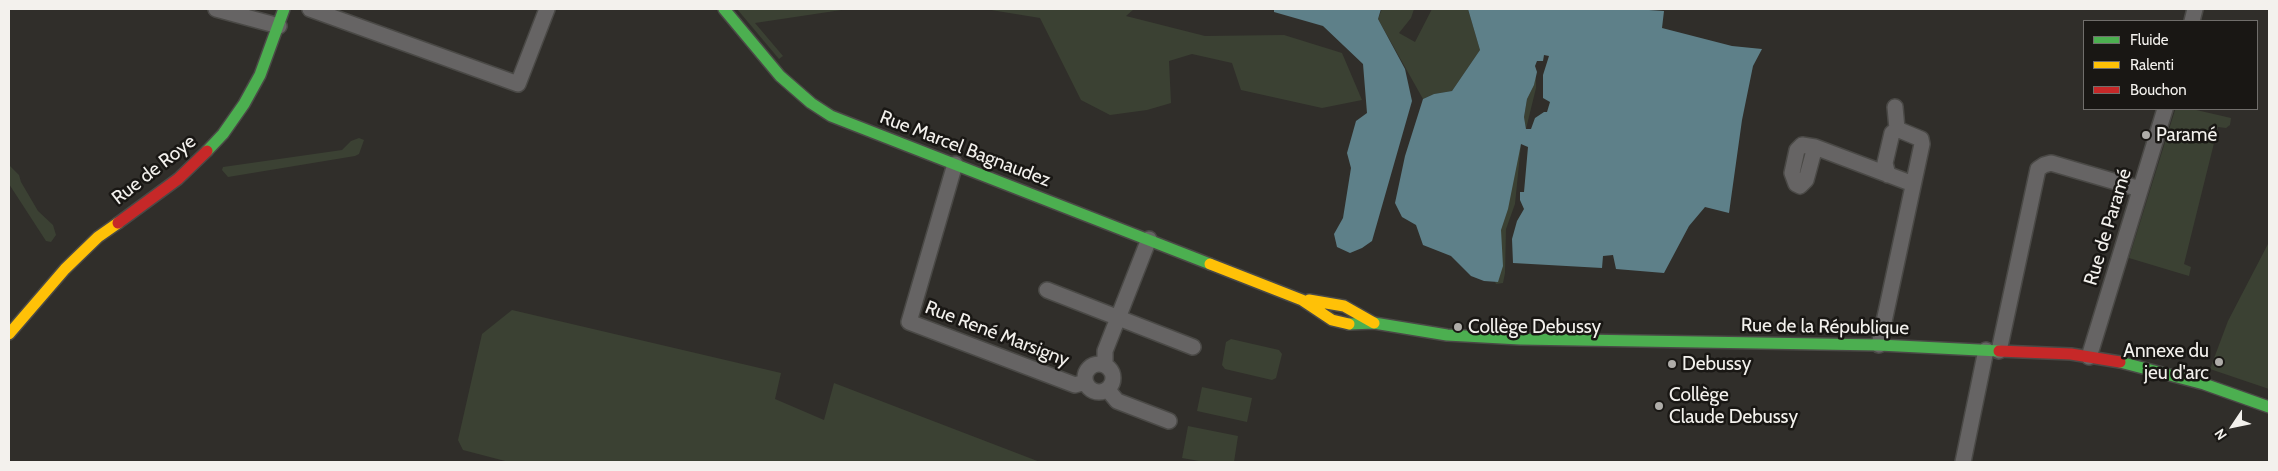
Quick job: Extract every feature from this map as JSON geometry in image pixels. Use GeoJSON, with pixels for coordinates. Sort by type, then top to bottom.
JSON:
{"type":"FeatureCollection","features":[{"type":"Feature","properties":{"kind":"street"},"geometry":{"type":"LineString","coordinates":[[216,9],[279,26]]}},
{"type":"Feature","properties":{"kind":"street","name":"Rue de Roye"},"geometry":{"type":"LineString","coordinates":[[9,334],[65,269],[98,237],[178,179],[210,149],[229,126],[253,90],[284,9]]}},
{"type":"Feature","properties":{"kind":"street"},"geometry":{"type":"LineString","coordinates":[[310,9],[518,84],[547,9]]}},
{"type":"Feature","properties":{"kind":"street","name":"Rue Marcel Bagnaudez"},"geometry":{"type":"LineString","coordinates":[[724,9],[780,76],[811,103],[831,116],[1229,271]]}},
{"type":"Feature","properties":{"kind":"street"},"geometry":{"type":"LineString","coordinates":[[1895,107],[1897,129]]}},
{"type":"Feature","properties":{"kind":"street","name":"Rue de Paramé"},"geometry":{"type":"LineString","coordinates":[[2089,357],[2165,110]]}},
{"type":"Feature","properties":{"kind":"street"},"geometry":{"type":"LineString","coordinates":[[1888,175],[1885,163],[1892,133],[1897,129]]}},
{"type":"Feature","properties":{"kind":"street"},"geometry":{"type":"LineString","coordinates":[[1879,345],[1922,144],[1920,139],[1897,129]]}},
{"type":"Feature","properties":{"kind":"street"},"geometry":{"type":"LineString","coordinates":[[1815,147],[1913,184]]}},
{"type":"Feature","properties":{"kind":"street"},"geometry":{"type":"LineString","coordinates":[[1963,462],[2038,169],[2044,164],[2051,163],[2140,190]]}},
{"type":"Feature","properties":{"kind":"street","name":"Rue René Marsigny"},"geometry":{"type":"LineString","coordinates":[[955,164],[909,322],[1075,386],[1085,382]]}},
{"type":"Feature","properties":{"kind":"street"},"geometry":{"type":"LineString","coordinates":[[1108,390],[1113,382],[1113,377],[1105,365],[1105,351],[1149,239]]}},
{"type":"Feature","properties":{"kind":"street","name":"Rue de la République"},"geometry":{"type":"LineString","coordinates":[[1229,271],[1302,300],[1332,320],[1349,324],[1374,323],[1447,335],[1511,339],[1879,345],[1993,350],[2089,357],[2137,365],[2204,384],[2269,407]]}},
{"type":"Feature","properties":{"kind":"street"},"geometry":{"type":"LineString","coordinates":[[1047,290],[1194,347]]}},
{"type":"Feature","properties":{"kind":"street","name":"Rue René Marsigny"},"geometry":{"type":"LineString","coordinates":[[1105,365],[1091,366],[1085,373],[1085,382],[1094,392],[1108,390],[1117,401],[1169,421]]}},
{"type":"Feature","properties":{"kind":"green space"},"geometry":{"type":"Polygon","coordinates":[[[737,9],[848,9],[755,23],[783,56],[779,59],[737,9]]]}},
{"type":"Feature","properties":{"kind":"green space"},"geometry":{"type":"Polygon","coordinates":[[[985,9],[1134,9],[1126,16],[1205,36],[1284,35],[1342,53],[1362,100],[1322,108],[1241,90],[1232,63],[1192,54],[1169,61],[1171,103],[1147,110],[1110,115],[1081,100],[1040,18],[985,9]]]}},
{"type":"Feature","properties":{"kind":"green space"},"geometry":{"type":"Polygon","coordinates":[[[1382,9],[1414,9],[1411,18],[1399,33],[1415,42],[1432,9],[1468,9],[1480,50],[1452,91],[1434,94],[1423,99],[1378,19],[1382,9]]]}},
{"type":"Feature","properties":{"kind":"green space"},"geometry":{"type":"Polygon","coordinates":[[[1536,75],[1536,88],[1526,129],[1524,117],[1527,99],[1534,85],[1536,75]]]}},
{"type":"Feature","properties":{"kind":"green space"},"geometry":{"type":"Polygon","coordinates":[[[2175,110],[2196,110],[2231,118],[2230,125],[2226,128],[2218,127],[2184,264],[2191,267],[2189,276],[2129,258],[2175,110]]]}},
{"type":"Feature","properties":{"kind":"green space"},"geometry":{"type":"Polygon","coordinates":[[[359,138],[364,140],[359,154],[355,156],[228,177],[222,170],[223,167],[342,150],[351,141],[359,138]]]}},
{"type":"Feature","properties":{"kind":"green space"},"geometry":{"type":"Polygon","coordinates":[[[1521,144],[1515,204],[1506,229],[1505,273],[1503,283],[1496,284],[1493,277],[1498,227],[1521,144]]]}},
{"type":"Feature","properties":{"kind":"green space"},"geometry":{"type":"Polygon","coordinates":[[[9,165],[19,175],[38,211],[53,225],[56,235],[51,242],[46,241],[9,184],[9,165]]]}},
{"type":"Feature","properties":{"kind":"green space"},"geometry":{"type":"Polygon","coordinates":[[[2269,242],[2269,389],[2210,369],[2228,321],[2269,242]]]}},
{"type":"Feature","properties":{"kind":"green space"},"geometry":{"type":"Polygon","coordinates":[[[512,310],[781,373],[775,399],[824,420],[834,383],[1040,462],[509,462],[463,450],[458,440],[482,334],[512,310]]]}},
{"type":"Feature","properties":{"kind":"green space"},"geometry":{"type":"Polygon","coordinates":[[[1231,339],[1279,350],[1282,354],[1276,378],[1272,380],[1225,369],[1222,365],[1226,342],[1231,339]]]}},
{"type":"Feature","properties":{"kind":"green space"},"geometry":{"type":"Polygon","coordinates":[[[1202,387],[1252,398],[1247,422],[1197,411],[1202,387]]]}},
{"type":"Feature","properties":{"kind":"green space"},"geometry":{"type":"Polygon","coordinates":[[[1188,426],[1238,436],[1234,462],[1205,462],[1182,458],[1188,426]]]}},
{"type":"Feature","properties":{"kind":"water"},"geometry":{"type":"Polygon","coordinates":[[[1274,9],[1381,9],[1378,19],[1405,69],[1412,101],[1372,241],[1350,253],[1337,247],[1334,234],[1343,218],[1351,168],[1347,153],[1356,121],[1367,113],[1363,64],[1323,26],[1274,12],[1274,9]]]}},
{"type":"Feature","properties":{"kind":"water"},"geometry":{"type":"Polygon","coordinates":[[[1468,9],[1634,9],[1664,11],[1662,28],[1732,46],[1762,49],[1753,66],[1742,120],[1729,213],[1705,207],[1689,226],[1664,273],[1616,269],[1613,255],[1603,256],[1602,268],[1513,263],[1512,239],[1517,221],[1524,209],[1520,200],[1520,192],[1524,192],[1528,147],[1521,144],[1508,209],[1501,230],[1503,266],[1498,282],[1484,281],[1471,276],[1451,256],[1423,245],[1416,225],[1402,217],[1395,203],[1405,156],[1423,99],[1434,94],[1452,91],[1480,50],[1468,9]],[[1544,55],[1543,61],[1537,61],[1535,66],[1537,72],[1534,85],[1527,99],[1524,117],[1526,129],[1531,129],[1535,118],[1547,112],[1550,102],[1543,98],[1543,75],[1549,56],[1544,55]]]}},
{"type":"Feature","properties":{"kind":"traffic: fast"},"geometry":{"type":"LineString","coordinates":[[207,151],[223,134],[244,104],[260,75],[284,9]]}},
{"type":"Feature","properties":{"kind":"traffic: fast"},"geometry":{"type":"LineString","coordinates":[[724,9],[780,76],[811,103],[831,116],[1210,264]]}},
{"type":"Feature","properties":{"kind":"traffic: fast"},"geometry":{"type":"LineString","coordinates":[[1349,324],[1374,323],[1447,335],[1520,339],[1879,345],[1999,351]]}},
{"type":"Feature","properties":{"kind":"traffic: fast"},"geometry":{"type":"LineString","coordinates":[[2120,362],[2204,384],[2269,407]]}},
{"type":"Feature","properties":{"kind":"traffic: slow"},"geometry":{"type":"LineString","coordinates":[[9,334],[65,269],[98,237],[118,223]]}},
{"type":"Feature","properties":{"kind":"traffic: slow"},"geometry":{"type":"LineString","coordinates":[[1210,264],[1302,300],[1332,320],[1349,324]]}},
{"type":"Feature","properties":{"kind":"traffic: slow"},"geometry":{"type":"LineString","coordinates":[[1309,300],[1344,306],[1374,323]]}},
{"type":"Feature","properties":{"kind":"traffic: jam"},"geometry":{"type":"LineString","coordinates":[[118,223],[178,179],[207,151]]}},
{"type":"Feature","properties":{"kind":"traffic: jam"},"geometry":{"type":"LineString","coordinates":[[1999,351],[2071,354],[2120,362]]}},
{"type":"Feature","properties":{"kind":"place","name":"Paramé"},"geometry":{"type":"Point","coordinates":[2146,135]}},
{"type":"Feature","properties":{"kind":"place","name":"Collège Debussy"},"geometry":{"type":"Point","coordinates":[1458,327]}},
{"type":"Feature","properties":{"kind":"place","name":"Annexe du jeu d'arc"},"geometry":{"type":"Point","coordinates":[2219,362]}},
{"type":"Feature","properties":{"kind":"place","name":"Debussy"},"geometry":{"type":"Point","coordinates":[1672,364]}},
{"type":"Feature","properties":{"kind":"place","name":"Collège Claude Debussy"},"geometry":{"type":"Point","coordinates":[1659,406]}}]}
